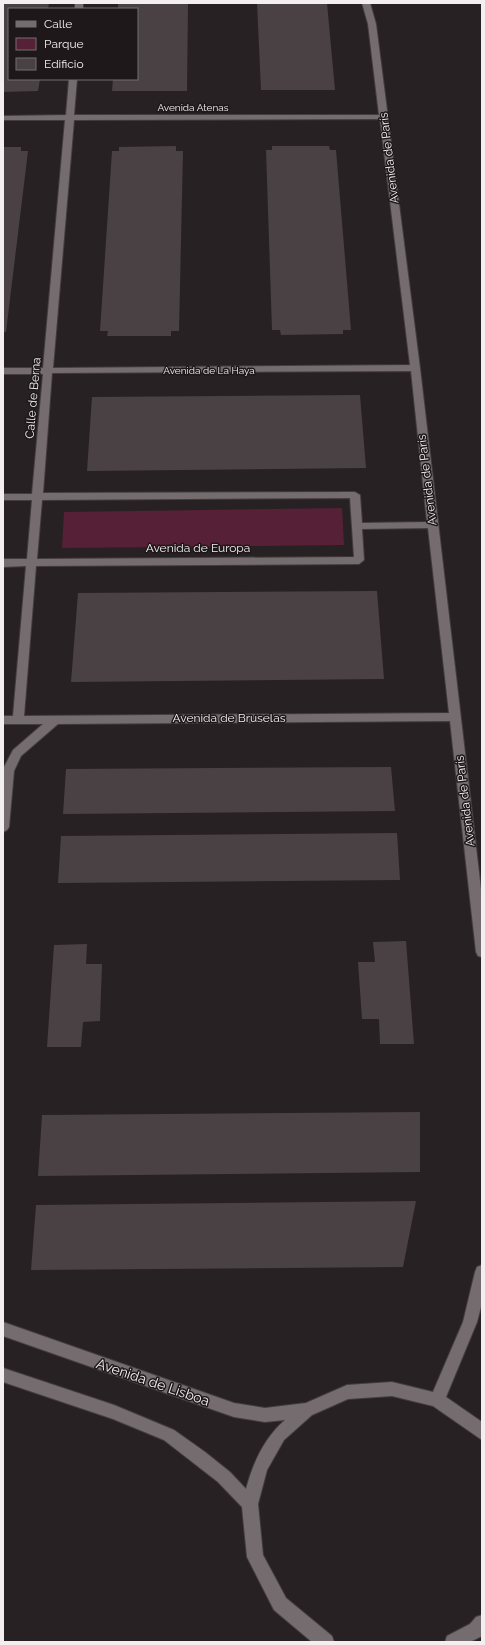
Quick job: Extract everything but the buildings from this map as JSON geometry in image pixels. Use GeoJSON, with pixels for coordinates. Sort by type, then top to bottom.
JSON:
{"type":"FeatureCollection","features":[{"type":"Feature","properties":{"kind":"street","name":"Avenida de París"},"geometry":{"type":"LineString","coordinates":[[367,5],[372,24],[415,368],[482,952]]}},
{"type":"Feature","properties":{"kind":"street","name":"Calle de Berna"},"geometry":{"type":"LineString","coordinates":[[18,720],[73,80]]}},
{"type":"Feature","properties":{"kind":"street","name":"Avenida Atenas"},"geometry":{"type":"LineString","coordinates":[[3,118],[384,117]]}},
{"type":"Feature","properties":{"kind":"street","name":"Avenida de La Haya"},"geometry":{"type":"LineString","coordinates":[[3,371],[415,368]]}},
{"type":"Feature","properties":{"kind":"street","name":"Avenida de Europa"},"geometry":{"type":"LineString","coordinates":[[3,497],[355,495],[359,560],[3,563]]}},
{"type":"Feature","properties":{"kind":"street"},"geometry":{"type":"LineString","coordinates":[[357,526],[432,525]]}},
{"type":"Feature","properties":{"kind":"street","name":"Avenida de Bruselas"},"geometry":{"type":"LineString","coordinates":[[3,720],[455,717]]}},
{"type":"Feature","properties":{"kind":"street"},"geometry":{"type":"LineString","coordinates":[[3,827],[8,771],[17,753],[56,719]]}},
{"type":"Feature","properties":{"kind":"street"},"geometry":{"type":"LineString","coordinates":[[437,1400],[470,1322],[482,1272]]}},
{"type":"Feature","properties":{"kind":"street","name":"Avenida de Lisboa"},"geometry":{"type":"LineString","coordinates":[[3,1328],[234,1410],[265,1415],[307,1410]]}},
{"type":"Feature","properties":{"kind":"street"},"geometry":{"type":"LineString","coordinates":[[3,1375],[114,1412],[169,1435],[200,1457],[224,1477],[250,1504]]}},
{"type":"Feature","properties":{"kind":"street"},"geometry":{"type":"LineString","coordinates":[[326,1642],[280,1604],[255,1557],[250,1504],[260,1467],[279,1435],[307,1410],[347,1392],[392,1389],[437,1400],[479,1429],[482,1433]]}},
{"type":"Feature","properties":{"kind":"street"},"geometry":{"type":"LineString","coordinates":[[453,1642],[480,1628]]}},
{"type":"Feature","properties":{"kind":"green space"},"geometry":{"type":"Polygon","coordinates":[[[342,508],[344,545],[62,548],[64,512],[342,508]]]}}]}
